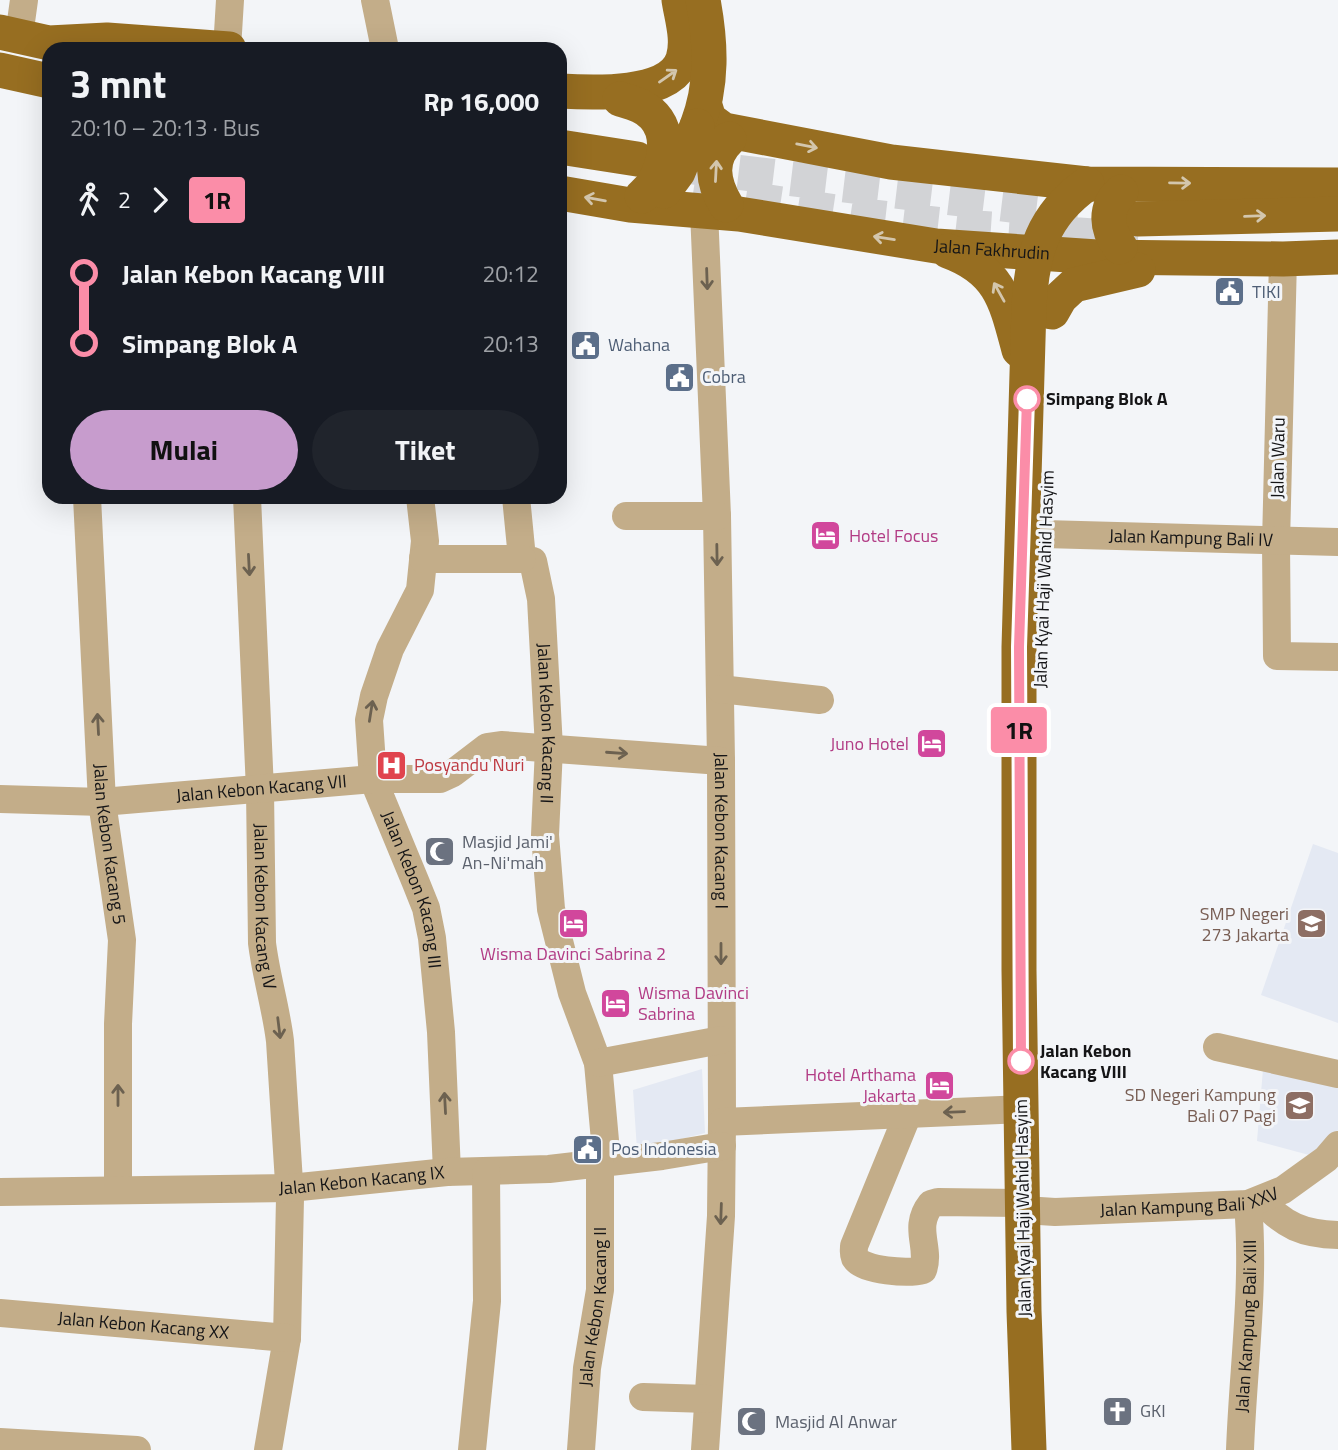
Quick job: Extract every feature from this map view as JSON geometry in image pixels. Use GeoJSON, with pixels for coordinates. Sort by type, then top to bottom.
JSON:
{"type":"FeatureCollection","features":[{"type":"Feature","properties":{"kind":"main road"},"geometry":{"type":"LineString","coordinates":[[612,96],[661,82],[672,76],[680,67],[684,56],[685,37],[679,0]]}},
{"type":"Feature","properties":{"kind":"main road"},"geometry":{"type":"LineString","coordinates":[[642,190],[678,172],[701,116],[710,73],[710,47],[703,0]]}},
{"type":"Feature","properties":{"kind":"main road"},"geometry":{"type":"LineString","coordinates":[[34,40],[134,42]]}},
{"type":"Feature","properties":{"kind":"main road"},"geometry":{"type":"LineString","coordinates":[[0,70],[42,78]]}},
{"type":"Feature","properties":{"kind":"main road"},"geometry":{"type":"LineString","coordinates":[[567,93],[612,96],[646,109],[657,119],[663,134],[662,166],[651,189],[567,193]]}},
{"type":"Feature","properties":{"kind":"main road","name":"Jalan Fakhrudin"},"geometry":{"type":"LineString","coordinates":[[701,116],[735,136],[891,162],[1087,184],[1129,223],[1177,256],[1283,259],[1338,257]]}},
{"type":"Feature","properties":{"kind":"main road"},"geometry":{"type":"LineString","coordinates":[[720,210],[714,174],[717,158],[723,145],[735,136]]}},
{"type":"Feature","properties":{"kind":"main road","name":"Jalan Fakhrudin"},"geometry":{"type":"LineString","coordinates":[[567,151],[642,190]]}},
{"type":"Feature","properties":{"kind":"main road","name":"Jalan Fakhrudin"},"geometry":{"type":"LineString","coordinates":[[567,172],[720,210],[936,246],[1047,253],[1129,223],[1338,185]]}},
{"type":"Feature","properties":{"kind":"main road"},"geometry":{"type":"LineString","coordinates":[[1047,253],[1059,207],[1087,184]]}},
{"type":"Feature","properties":{"kind":"main road","name":"Jalan Fakhrudin"},"geometry":{"type":"LineString","coordinates":[[1129,223],[1338,214]]}},
{"type":"Feature","properties":{"kind":"main road","name":"Jalan Fakhrudin"},"geometry":{"type":"LineString","coordinates":[[1129,223],[1338,239]]}},
{"type":"Feature","properties":{"kind":"main road"},"geometry":{"type":"LineString","coordinates":[[936,246],[982,267],[993,281],[1010,315],[1027,380]]}},
{"type":"Feature","properties":{"kind":"main road","name":"Jalan Kyai Haji Wahid Hasyim"},"geometry":{"type":"LineString","coordinates":[[1030,1208],[1044,534],[1052,312],[1047,253]]}},
{"type":"Feature","properties":{"kind":"main road","name":"Jalan Kyai Haji Wahid Hasyim"},"geometry":{"type":"LineString","coordinates":[[1046,1450],[1034,1311],[1030,1208],[1022,1109],[1019,647],[1031,278],[1047,253]]}},
{"type":"Feature","properties":{"kind":"main road"},"geometry":{"type":"LineString","coordinates":[[1052,312],[1060,298],[1074,285],[1160,267],[1177,256]]}},
{"type":"Feature","properties":{"kind":"main road","name":"Jalan Kyai Haji Wahid Hasyim"},"geometry":{"type":"LineString","coordinates":[[1029,1450],[1034,1311]]}},
{"type":"Feature","properties":{"kind":"street"},"geometry":{"type":"LineString","coordinates":[[24,0],[34,40]]}},
{"type":"Feature","properties":{"kind":"street"},"geometry":{"type":"LineString","coordinates":[[228,42],[230,0]]}},
{"type":"Feature","properties":{"kind":"street"},"geometry":{"type":"LineString","coordinates":[[375,0],[384,42]]}},
{"type":"Feature","properties":{"kind":"street","name":"Jalan Kebon Kacang I"},"geometry":{"type":"LineString","coordinates":[[705,1450],[721,1216],[722,1134],[717,516],[720,210]]}},
{"type":"Feature","properties":{"kind":"street","name":"Jalan Waru"},"geometry":{"type":"LineString","coordinates":[[1283,259],[1276,541],[1277,656],[1338,657]]}},
{"type":"Feature","properties":{"kind":"street","name":"Jalan Kebon Kacang 5"},"geometry":{"type":"LineString","coordinates":[[87,504],[102,802],[122,940],[118,1024],[118,1190]]}},
{"type":"Feature","properties":{"kind":"street","name":"Jalan Kebon Kacang IV"},"geometry":{"type":"LineString","coordinates":[[247,504],[260,790],[262,943],[280,1041],[290,1188],[287,1338],[268,1450]]}},
{"type":"Feature","properties":{"kind":"street","name":"Jalan Kebon Kacang III"},"geometry":{"type":"LineString","coordinates":[[421,504],[425,541],[420,590],[390,649],[373,696],[369,720],[373,779],[426,908],[432,937],[442,1032],[447,1172]]}},
{"type":"Feature","properties":{"kind":"street","name":"Jalan Kebon Kacang II"},"geometry":{"type":"LineString","coordinates":[[517,504],[522,559],[533,560],[541,599],[549,748],[545,835],[551,909],[572,993],[598,1063],[603,1164],[600,1290],[587,1368],[581,1450]]}},
{"type":"Feature","properties":{"kind":"street"},"geometry":{"type":"LineString","coordinates":[[626,516],[717,516]]}},
{"type":"Feature","properties":{"kind":"street","name":"Jalan Kampung Bali IV"},"geometry":{"type":"LineString","coordinates":[[1044,534],[1338,542]]}},
{"type":"Feature","properties":{"kind":"street"},"geometry":{"type":"LineString","coordinates":[[423,559],[522,559]]}},
{"type":"Feature","properties":{"kind":"street"},"geometry":{"type":"LineString","coordinates":[[720,689],[820,700]]}},
{"type":"Feature","properties":{"kind":"street","name":"Jalan Kebon Kacang VII"},"geometry":{"type":"LineString","coordinates":[[0,799],[102,802],[373,779],[440,779],[453,773],[487,747],[501,745],[721,761]]}},
{"type":"Feature","properties":{"kind":"street"},"geometry":{"type":"LineString","coordinates":[[598,1063],[721,1040]]}},
{"type":"Feature","properties":{"kind":"street"},"geometry":{"type":"LineString","coordinates":[[1217,1047],[1338,1074]]}},
{"type":"Feature","properties":{"kind":"street"},"geometry":{"type":"LineString","coordinates":[[722,1134],[908,1114],[1022,1109]]}},
{"type":"Feature","properties":{"kind":"street","name":"Jalan Kampung Bali XXV"},"geometry":{"type":"LineString","coordinates":[[908,1114],[854,1246],[856,1259],[861,1264],[891,1271],[923,1270],[926,1263],[922,1243],[922,1220],[930,1204],[938,1202],[1030,1208],[1255,1202],[1283,1190],[1313,1170],[1338,1145]]}},
{"type":"Feature","properties":{"kind":"street","name":"Jalan Kebon Kacang IX"},"geometry":{"type":"LineString","coordinates":[[0,1192],[290,1188],[447,1172],[549,1169],[603,1164],[722,1134]]}},
{"type":"Feature","properties":{"kind":"street"},"geometry":{"type":"LineString","coordinates":[[472,1450],[487,1301],[486,1172]]}},
{"type":"Feature","properties":{"kind":"street"},"geometry":{"type":"LineString","coordinates":[[1255,1202],[1279,1220],[1300,1229],[1338,1236]]}},
{"type":"Feature","properties":{"kind":"street","name":"Jalan Kampung Bali XIII"},"geometry":{"type":"LineString","coordinates":[[1240,1450],[1255,1202]]}},
{"type":"Feature","properties":{"kind":"street","name":"Jalan Kebon Kacang XX"},"geometry":{"type":"LineString","coordinates":[[0,1313],[287,1338]]}},
{"type":"Feature","properties":{"kind":"street"},"geometry":{"type":"LineString","coordinates":[[643,1397],[708,1398]]}},
{"type":"Feature","properties":{"kind":"street"},"geometry":{"type":"LineString","coordinates":[[0,1442],[137,1450]]}},
{"type":"Feature","properties":{"kind":"shaded area","name":"SMP Negeri 273 Jakarta"},"geometry":{"type":"Polygon","coordinates":[[[1313,844],[1338,853],[1338,1023],[1261,995],[1313,844]]]}},
{"type":"Feature","properties":{"kind":"shaded area"},"geometry":{"type":"Polygon","coordinates":[[[702,1069],[705,1133],[637,1150],[633,1090],[702,1069]]]}},
{"type":"Feature","properties":{"kind":"shaded area","name":"SD Negeri Kampung Bali 07 Pagi"},"geometry":{"type":"Polygon","coordinates":[[[1263,1069],[1338,1081],[1338,1130],[1324,1159],[1257,1141],[1263,1069]]]}},
{"type":"Feature","properties":{"kind":"tunnel"},"geometry":{"type":"LineString","coordinates":[[686,166],[1078,213]]}},
{"type":"Feature","properties":{"kind":"tunnel"},"geometry":{"type":"LineString","coordinates":[[641,183],[856,215],[962,227],[1138,239]]}},
{"type":"Feature","properties":{"kind":"bus line","name":"1R"},"geometry":{"type":"LineString","coordinates":[[1021,1061],[1019,647],[1027,399]]}},
{"type":"Feature","properties":{"kind":"place","name":"TIKI"},"geometry":{"type":"Point","coordinates":[1229,292]}},
{"type":"Feature","properties":{"kind":"place","name":"Wahana"},"geometry":{"type":"Point","coordinates":[585,345]}},
{"type":"Feature","properties":{"kind":"place","name":"Cobra"},"geometry":{"type":"Point","coordinates":[679,377]}},
{"type":"Feature","properties":{"kind":"place","name":"Simpang Blok A"},"geometry":{"type":"Point","coordinates":[1027,399]}},
{"type":"Feature","properties":{"kind":"place","name":"Hotel Focus"},"geometry":{"type":"Point","coordinates":[826,536]}},
{"type":"Feature","properties":{"kind":"place","name":"Juno Hotel"},"geometry":{"type":"Point","coordinates":[932,744]}},
{"type":"Feature","properties":{"kind":"place","name":"Posyandu Nuri"},"geometry":{"type":"Point","coordinates":[391,765]}},
{"type":"Feature","properties":{"kind":"place","name":"Masjid Jami' An-Ni'mah"},"geometry":{"type":"Point","coordinates":[439,852]}},
{"type":"Feature","properties":{"kind":"place","name":"Wisma Davinci Sabrina 2"},"geometry":{"type":"Point","coordinates":[573,924]}},
{"type":"Feature","properties":{"kind":"place","name":"SMP Negeri 273 Jakarta"},"geometry":{"type":"Point","coordinates":[1312,924]}},
{"type":"Feature","properties":{"kind":"place","name":"Wisma Davinci Sabrina"},"geometry":{"type":"Point","coordinates":[615,1003]}},
{"type":"Feature","properties":{"kind":"place","name":"Jalan Kebon Kacang VIII"},"geometry":{"type":"Point","coordinates":[1021,1061]}},
{"type":"Feature","properties":{"kind":"place","name":"Hotel Arthama Jakarta"},"geometry":{"type":"Point","coordinates":[939,1085]}},
{"type":"Feature","properties":{"kind":"place","name":"SD Negeri Kampung Bali 07 Pagi"},"geometry":{"type":"Point","coordinates":[1299,1105]}},
{"type":"Feature","properties":{"kind":"place","name":"Pos Indonesia"},"geometry":{"type":"Point","coordinates":[588,1149]}},
{"type":"Feature","properties":{"kind":"place","name":"GKI"},"geometry":{"type":"Point","coordinates":[1117,1411]}},
{"type":"Feature","properties":{"kind":"place","name":"Masjid Al Anwar"},"geometry":{"type":"Point","coordinates":[752,1422]}}]}
